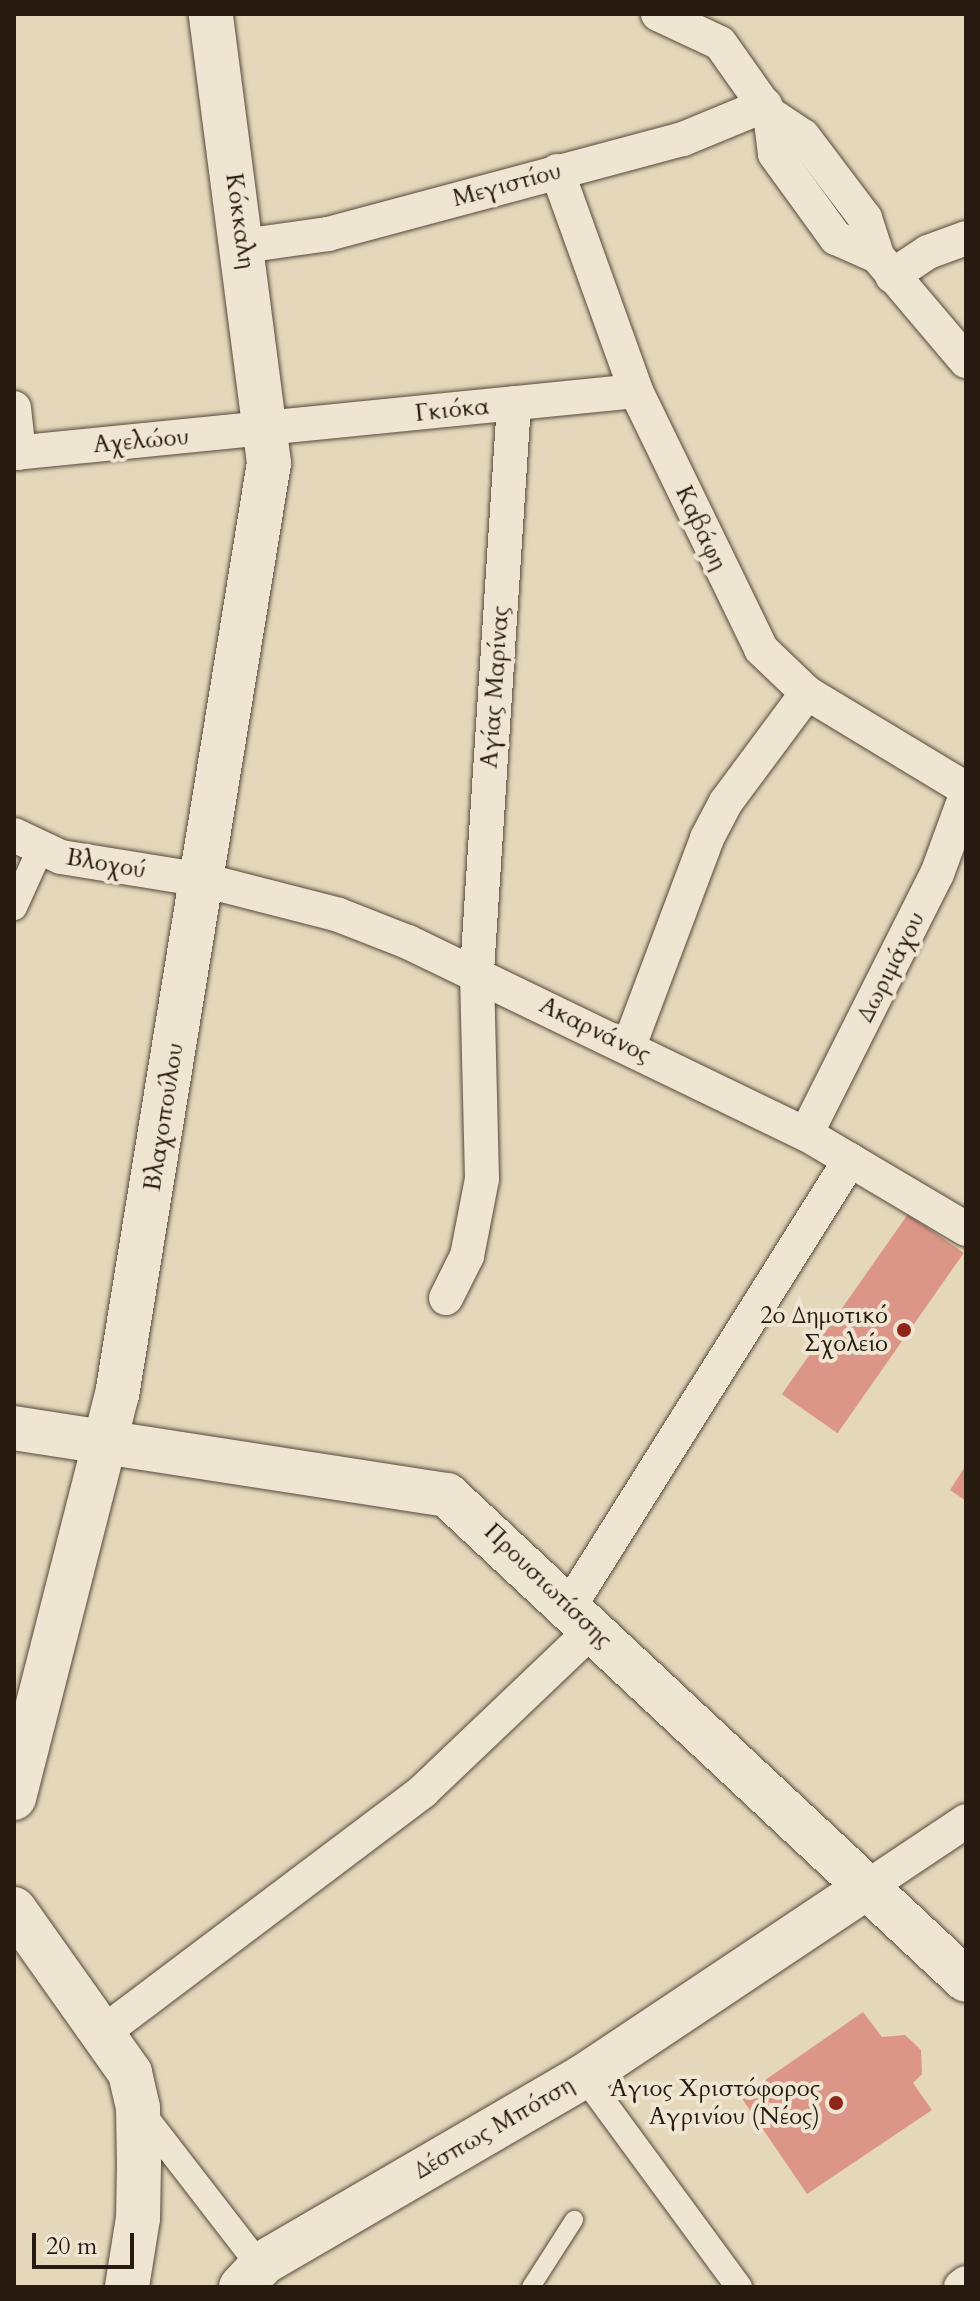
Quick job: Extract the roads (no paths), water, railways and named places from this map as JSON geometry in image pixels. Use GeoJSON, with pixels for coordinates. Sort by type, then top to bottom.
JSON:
{"type":"FeatureCollection","features":[{"type":"Feature","properties":{"kind":"street","name":"Κόκκαλη"},"geometry":{"type":"LineString","coordinates":[[211,14],[268,429]]}},
{"type":"Feature","properties":{"kind":"street"},"geometry":{"type":"LineString","coordinates":[[658,14],[715,24],[768,110],[803,136],[856,206],[884,266],[966,361]]}},
{"type":"Feature","properties":{"kind":"street","name":"Μεγιστίου"},"geometry":{"type":"LineString","coordinates":[[243,246],[328,234],[683,139],[768,110]]}},
{"type":"Feature","properties":{"kind":"street","name":"Καβάφη"},"geometry":{"type":"LineString","coordinates":[[557,171],[636,391],[748,629],[779,670],[807,693],[966,792]]}},
{"type":"Feature","properties":{"kind":"street"},"geometry":{"type":"LineString","coordinates":[[884,266],[966,238]]}},
{"type":"Feature","properties":{"kind":"street","name":"Γκιόκα"},"geometry":{"type":"LineString","coordinates":[[268,429],[636,391]]}},
{"type":"Feature","properties":{"kind":"street","name":"Αγίας Μαρίνας"},"geometry":{"type":"LineString","coordinates":[[446,1298],[467,1256],[482,1179],[477,971],[514,403]]}},
{"type":"Feature","properties":{"kind":"street"},"geometry":{"type":"LineString","coordinates":[[14,408],[16,453]]}},
{"type":"Feature","properties":{"kind":"street","name":"Αχελώου"},"geometry":{"type":"LineString","coordinates":[[16,453],[268,429]]}},
{"type":"Feature","properties":{"kind":"street","name":"Βλαχοπούλου"},"geometry":{"type":"LineString","coordinates":[[14,1798],[106,1443],[203,880],[269,463],[268,429]]}},
{"type":"Feature","properties":{"kind":"street"},"geometry":{"type":"LineString","coordinates":[[629,1046],[707,838],[726,802],[807,693]]}},
{"type":"Feature","properties":{"kind":"street","name":"Δωριμάχου"},"geometry":{"type":"LineString","coordinates":[[806,1134],[960,838],[966,792]]}},
{"type":"Feature","properties":{"kind":"street"},"geometry":{"type":"LineString","coordinates":[[14,907],[27,843]]}},
{"type":"Feature","properties":{"kind":"street","name":"Βλοχού"},"geometry":{"type":"LineString","coordinates":[[27,843],[203,880]]}},
{"type":"Feature","properties":{"kind":"street","name":"Ακαρνάνος"},"geometry":{"type":"LineString","coordinates":[[203,880],[339,915],[477,971],[806,1134],[966,1229]]}},
{"type":"Feature","properties":{"kind":"street"},"geometry":{"type":"LineString","coordinates":[[105,2031],[423,1791],[581,1618],[850,1160]]}},
{"type":"Feature","properties":{"kind":"street","name":"Προυσιωτίσσης"},"geometry":{"type":"LineString","coordinates":[[14,1428],[447,1495],[966,1980]]}},
{"type":"Feature","properties":{"kind":"street"},"geometry":{"type":"LineString","coordinates":[[866,1888],[966,1821]]}},
{"type":"Feature","properties":{"kind":"street","name":"Δέσπως Μπότση"},"geometry":{"type":"LineString","coordinates":[[258,2280],[584,2076],[866,1888]]}},
{"type":"Feature","properties":{"kind":"street"},"geometry":{"type":"LineString","coordinates":[[14,1909],[105,2031],[130,2073],[138,2108],[138,2218],[127,2287]]}},
{"type":"Feature","properties":{"kind":"street"},"geometry":{"type":"LineString","coordinates":[[584,2076],[739,2287]]}},
{"type":"Feature","properties":{"kind":"street"},"geometry":{"type":"LineString","coordinates":[[138,2108],[258,2280]]}},
{"type":"Feature","properties":{"kind":"street"},"geometry":{"type":"LineString","coordinates":[[961,2287],[966,2283]]}},
{"type":"Feature","properties":{"kind":"lane"},"geometry":{"type":"LineString","coordinates":[[531,2287],[574,2220]]}},
{"type":"Feature","properties":{"kind":"place","name":"2ο Δημοτικό Σχολείο"},"geometry":{"type":"Point","coordinates":[904,1330]}},
{"type":"Feature","properties":{"kind":"place","name":"Αγιος Χριστόφορος Αγρινίου (Νέος)"},"geometry":{"type":"Point","coordinates":[836,2103]}}]}
